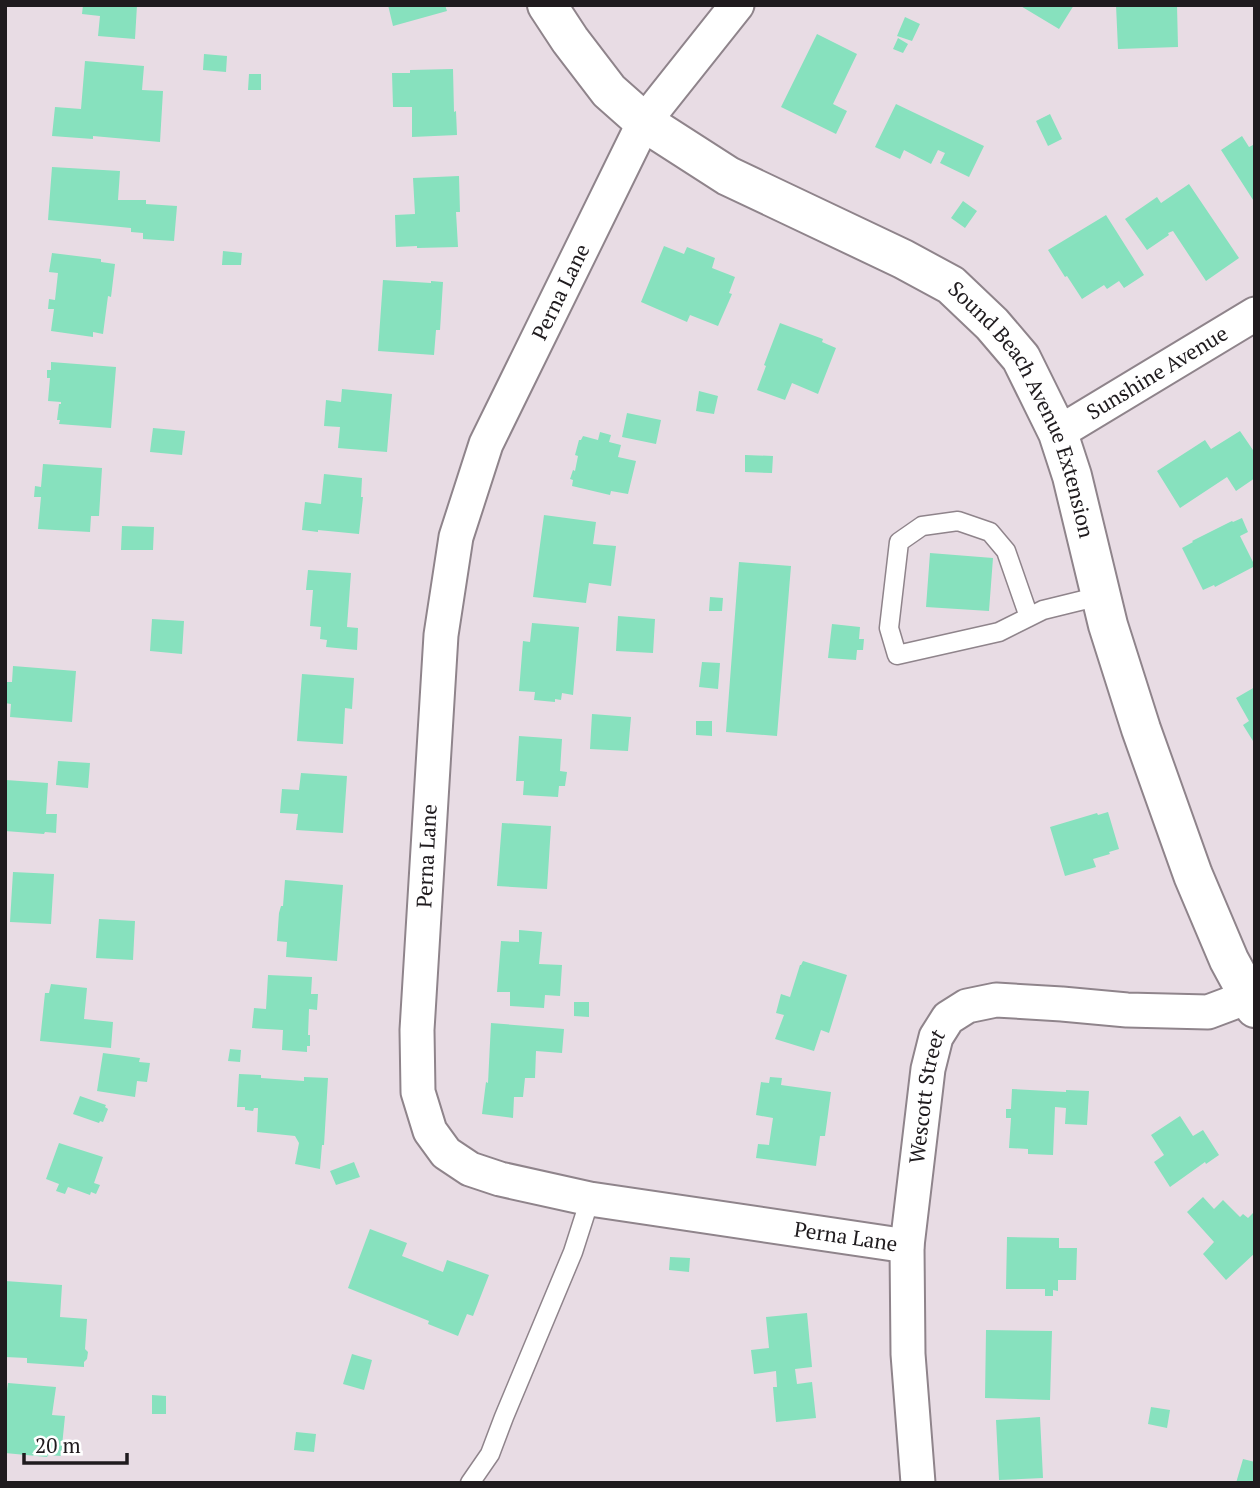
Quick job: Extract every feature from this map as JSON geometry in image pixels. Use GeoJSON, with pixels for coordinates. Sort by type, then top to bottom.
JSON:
{"type":"FeatureCollection","features":[{"type":"Feature","properties":{"kind":"street","name":"Sound Beach Avenue Extension"},"geometry":{"type":"LineString","coordinates":[[547,5],[609,91],[644,122],[728,176],[903,259],[951,285],[992,324],[1021,358],[1058,433],[1072,476],[1100,596],[1141,729],[1193,875],[1229,960],[1252,1003]]}},
{"type":"Feature","properties":{"kind":"street","name":"Perna Lane"},"geometry":{"type":"LineString","coordinates":[[737,5],[644,122],[486,444],[456,537],[440,635],[417,1030],[418,1092],[430,1131],[446,1153],[470,1169],[590,1199],[907,1247]]}},
{"type":"Feature","properties":{"kind":"street","name":"Sunshine Avenue"},"geometry":{"type":"LineString","coordinates":[[1058,433],[1255,314]]}},
{"type":"Feature","properties":{"kind":"street","name":"Wescott Street"},"geometry":{"type":"LineString","coordinates":[[918,1483],[908,1354],[907,1247],[928,1069],[936,1037],[948,1018],[967,1006],[996,1000],[1127,1010],[1208,1012],[1252,1003]]}},
{"type":"Feature","properties":{"kind":"lane"},"geometry":{"type":"LineString","coordinates":[[1029,617],[1006,551],[990,532],[958,521],[922,526],[899,542],[889,628],[897,655],[999,632],[1044,610],[1100,596]]}},
{"type":"Feature","properties":{"kind":"lane"},"geometry":{"type":"LineString","coordinates":[[470,1483],[490,1454],[573,1252],[590,1199]]}},
{"type":"Feature","properties":{"kind":"building"},"geometry":{"type":"Polygon","coordinates":[[[83,5],[137,5],[135,39],[98,36],[100,16],[82,14],[83,5]]]}},
{"type":"Feature","properties":{"kind":"building"},"geometry":{"type":"Polygon","coordinates":[[[388,5],[445,5],[447,11],[393,26],[388,5]]]}},
{"type":"Feature","properties":{"kind":"building"},"geometry":{"type":"Polygon","coordinates":[[[1019,5],[1074,5],[1059,29],[1019,5]]]}},
{"type":"Feature","properties":{"kind":"building"},"geometry":{"type":"Polygon","coordinates":[[[1116,5],[1177,5],[1178,47],[1118,49],[1116,5]]]}},
{"type":"Feature","properties":{"kind":"building"},"geometry":{"type":"Polygon","coordinates":[[[905,17],[920,24],[912,41],[897,36],[905,17]]]}},
{"type":"Feature","properties":{"kind":"building"},"geometry":{"type":"Polygon","coordinates":[[[817,34],[857,54],[833,104],[847,111],[836,134],[781,107],[817,34]]]}},
{"type":"Feature","properties":{"kind":"building"},"geometry":{"type":"Polygon","coordinates":[[[898,38],[908,44],[903,53],[893,49],[898,38]]]}},
{"type":"Feature","properties":{"kind":"building"},"geometry":{"type":"Polygon","coordinates":[[[204,54],[227,56],[226,72],[203,70],[204,54]]]}},
{"type":"Feature","properties":{"kind":"building"},"geometry":{"type":"Polygon","coordinates":[[[85,61],[144,66],[142,90],[163,91],[160,142],[93,136],[93,139],[52,136],[55,107],[81,109],[85,61]]]}},
{"type":"Feature","properties":{"kind":"building"},"geometry":{"type":"Polygon","coordinates":[[[453,69],[457,135],[412,137],[412,107],[393,107],[392,73],[453,69]]]}},
{"type":"Feature","properties":{"kind":"building"},"geometry":{"type":"Polygon","coordinates":[[[249,74],[261,74],[261,90],[248,90],[249,74]]]}},
{"type":"Feature","properties":{"kind":"building"},"geometry":{"type":"Polygon","coordinates":[[[896,104],[984,146],[969,177],[940,163],[945,153],[938,150],[931,164],[904,150],[900,159],[875,147],[896,104]]]}},
{"type":"Feature","properties":{"kind":"building"},"geometry":{"type":"Polygon","coordinates":[[[1050,114],[1062,139],[1048,146],[1036,121],[1050,114]]]}},
{"type":"Feature","properties":{"kind":"building"},"geometry":{"type":"Polygon","coordinates":[[[1242,136],[1249,147],[1255,144],[1255,203],[1221,150],[1242,136]]]}},
{"type":"Feature","properties":{"kind":"building"},"geometry":{"type":"Polygon","coordinates":[[[52,167],[120,171],[118,200],[146,200],[146,204],[177,206],[174,241],[143,239],[143,233],[131,232],[131,228],[48,220],[52,167]]]}},
{"type":"Feature","properties":{"kind":"building"},"geometry":{"type":"Polygon","coordinates":[[[459,176],[460,212],[456,212],[458,247],[396,247],[395,215],[415,214],[413,178],[459,176]]]}},
{"type":"Feature","properties":{"kind":"building"},"geometry":{"type":"Polygon","coordinates":[[[1189,184],[1239,258],[1206,281],[1173,231],[1147,250],[1125,219],[1157,197],[1161,203],[1189,184]]]}},
{"type":"Feature","properties":{"kind":"building"},"geometry":{"type":"Polygon","coordinates":[[[963,201],[977,211],[965,228],[951,218],[963,201]]]}},
{"type":"Feature","properties":{"kind":"building"},"geometry":{"type":"Polygon","coordinates":[[[1106,215],[1144,275],[1124,288],[1119,281],[1107,289],[1104,285],[1082,299],[1048,250],[1106,215]]]}},
{"type":"Feature","properties":{"kind":"building"},"geometry":{"type":"Polygon","coordinates":[[[664,246],[684,254],[687,247],[715,258],[712,268],[735,277],[729,293],[732,294],[718,326],[690,315],[687,322],[641,302],[664,246]]]}},
{"type":"Feature","properties":{"kind":"building"},"geometry":{"type":"Polygon","coordinates":[[[223,251],[242,253],[241,265],[222,265],[223,251]]]}},
{"type":"Feature","properties":{"kind":"building"},"geometry":{"type":"Polygon","coordinates":[[[52,253],[101,259],[101,262],[115,264],[103,334],[93,332],[93,337],[51,331],[54,309],[48,309],[49,299],[55,300],[58,273],[49,272],[52,253]]]}},
{"type":"Feature","properties":{"kind":"building"},"geometry":{"type":"Polygon","coordinates":[[[383,280],[443,282],[440,330],[436,330],[434,355],[378,351],[383,280]]]}},
{"type":"Feature","properties":{"kind":"building"},"geometry":{"type":"Polygon","coordinates":[[[780,323],[823,339],[822,342],[836,348],[818,394],[792,383],[785,400],[757,390],[780,323]]]}},
{"type":"Feature","properties":{"kind":"building"},"geometry":{"type":"Polygon","coordinates":[[[51,362],[116,367],[111,428],[59,424],[60,420],[57,420],[61,402],[48,401],[50,378],[47,378],[47,370],[51,370],[51,362]]]}},
{"type":"Feature","properties":{"kind":"building"},"geometry":{"type":"Polygon","coordinates":[[[342,389],[392,394],[387,452],[338,448],[340,427],[324,426],[326,400],[341,402],[342,389]]]}},
{"type":"Feature","properties":{"kind":"building"},"geometry":{"type":"Polygon","coordinates":[[[699,391],[718,396],[714,414],[696,411],[699,391]]]}},
{"type":"Feature","properties":{"kind":"building"},"geometry":{"type":"Polygon","coordinates":[[[627,413],[661,420],[656,444],[622,437],[627,413]]]}},
{"type":"Feature","properties":{"kind":"building"},"geometry":{"type":"Polygon","coordinates":[[[153,428],[185,431],[182,455],[150,452],[153,428]]]}},
{"type":"Feature","properties":{"kind":"building"},"geometry":{"type":"Polygon","coordinates":[[[1240,431],[1255,453],[1255,478],[1236,491],[1227,477],[1180,508],[1157,471],[1205,440],[1211,449],[1240,431]]]}},
{"type":"Feature","properties":{"kind":"building"},"geometry":{"type":"Polygon","coordinates":[[[600,432],[611,435],[609,442],[621,445],[618,457],[636,461],[628,494],[611,491],[610,495],[572,486],[573,480],[570,479],[573,470],[575,471],[579,440],[583,436],[598,440],[600,432]]]}},
{"type":"Feature","properties":{"kind":"building"},"geometry":{"type":"Polygon","coordinates":[[[745,455],[773,456],[772,473],[745,472],[745,455]]]}},
{"type":"Feature","properties":{"kind":"building"},"geometry":{"type":"Polygon","coordinates":[[[43,464],[102,468],[99,516],[91,516],[90,532],[38,529],[41,497],[34,497],[35,486],[41,487],[43,464]]]}},
{"type":"Feature","properties":{"kind":"building"},"geometry":{"type":"Polygon","coordinates":[[[324,474],[362,478],[359,534],[302,530],[305,502],[321,504],[324,474]]]}},
{"type":"Feature","properties":{"kind":"building"},"geometry":{"type":"Polygon","coordinates":[[[544,515],[596,522],[593,544],[616,546],[611,586],[589,583],[586,603],[533,597],[544,515]]]}},
{"type":"Feature","properties":{"kind":"building"},"geometry":{"type":"Polygon","coordinates":[[[1242,518],[1248,532],[1240,536],[1255,566],[1215,587],[1214,585],[1203,590],[1182,548],[1242,518]]]}},
{"type":"Feature","properties":{"kind":"building"},"geometry":{"type":"Polygon","coordinates":[[[122,526],[154,527],[153,550],[121,550],[122,526]]]}},
{"type":"Feature","properties":{"kind":"building"},"geometry":{"type":"Polygon","coordinates":[[[930,553],[993,558],[989,611],[926,607],[930,553]]]}},
{"type":"Feature","properties":{"kind":"building"},"geometry":{"type":"Polygon","coordinates":[[[739,562],[791,566],[777,736],[726,732],[739,562]]]}},
{"type":"Feature","properties":{"kind":"building"},"geometry":{"type":"Polygon","coordinates":[[[308,570],[351,573],[347,627],[358,628],[357,650],[326,647],[327,640],[320,639],[321,627],[310,626],[313,590],[306,590],[308,570]]]}},
{"type":"Feature","properties":{"kind":"building"},"geometry":{"type":"Polygon","coordinates":[[[710,597],[723,598],[722,611],[709,611],[710,597]]]}},
{"type":"Feature","properties":{"kind":"building"},"geometry":{"type":"Polygon","coordinates":[[[618,616],[655,619],[653,653],[616,651],[618,616]]]}},
{"type":"Feature","properties":{"kind":"building"},"geometry":{"type":"Polygon","coordinates":[[[152,619],[184,621],[182,654],[150,651],[152,619]]]}},
{"type":"Feature","properties":{"kind":"building"},"geometry":{"type":"Polygon","coordinates":[[[532,623],[579,627],[573,695],[562,693],[561,700],[555,699],[555,702],[534,700],[535,692],[519,691],[523,641],[530,642],[532,623]]]}},
{"type":"Feature","properties":{"kind":"building"},"geometry":{"type":"Polygon","coordinates":[[[832,624],[860,627],[859,639],[864,639],[863,650],[857,650],[856,660],[828,658],[832,624]]]}},
{"type":"Feature","properties":{"kind":"building"},"geometry":{"type":"Polygon","coordinates":[[[702,662],[720,663],[718,689],[699,687],[702,662]]]}},
{"type":"Feature","properties":{"kind":"building"},"geometry":{"type":"Polygon","coordinates":[[[13,666],[76,671],[72,722],[10,717],[11,704],[5,703],[5,682],[12,682],[13,666]]]}},
{"type":"Feature","properties":{"kind":"building"},"geometry":{"type":"Polygon","coordinates":[[[302,674],[354,678],[352,709],[345,708],[343,744],[297,741],[302,674]]]}},
{"type":"Feature","properties":{"kind":"building"},"geometry":{"type":"Polygon","coordinates":[[[1255,687],[1253,741],[1243,725],[1249,721],[1236,698],[1255,687]]]}},
{"type":"Feature","properties":{"kind":"building"},"geometry":{"type":"Polygon","coordinates":[[[592,714],[631,717],[628,751],[590,749],[592,714]]]}},
{"type":"Feature","properties":{"kind":"building"},"geometry":{"type":"Polygon","coordinates":[[[696,721],[712,721],[712,736],[696,735],[696,721]]]}},
{"type":"Feature","properties":{"kind":"building"},"geometry":{"type":"Polygon","coordinates":[[[519,736],[562,739],[560,771],[567,772],[565,786],[559,786],[558,797],[523,795],[524,781],[516,781],[519,736]]]}},
{"type":"Feature","properties":{"kind":"building"},"geometry":{"type":"Polygon","coordinates":[[[58,761],[90,763],[88,788],[56,785],[58,761]]]}},
{"type":"Feature","properties":{"kind":"building"},"geometry":{"type":"Polygon","coordinates":[[[301,773],[347,776],[343,833],[296,830],[298,814],[280,813],[282,789],[299,790],[301,773]]]}},
{"type":"Feature","properties":{"kind":"building"},"geometry":{"type":"Polygon","coordinates":[[[6,780],[48,783],[46,814],[57,814],[56,833],[5,831],[6,780]]]}},
{"type":"Feature","properties":{"kind":"building"},"geometry":{"type":"Polygon","coordinates":[[[1108,812],[1119,849],[1093,859],[1096,867],[1065,876],[1050,827],[1108,812]]]}},
{"type":"Feature","properties":{"kind":"building"},"geometry":{"type":"Polygon","coordinates":[[[502,823],[551,826],[547,889],[497,886],[502,823]]]}},
{"type":"Feature","properties":{"kind":"building"},"geometry":{"type":"Polygon","coordinates":[[[13,872],[54,874],[51,924],[10,922],[13,872]]]}},
{"type":"Feature","properties":{"kind":"building"},"geometry":{"type":"Polygon","coordinates":[[[285,880],[343,885],[337,961],[286,957],[287,942],[277,941],[285,880]]]}},
{"type":"Feature","properties":{"kind":"building"},"geometry":{"type":"Polygon","coordinates":[[[99,919],[135,921],[133,960],[96,958],[99,919]]]}},
{"type":"Feature","properties":{"kind":"building"},"geometry":{"type":"Polygon","coordinates":[[[519,930],[542,932],[539,964],[562,965],[560,996],[545,995],[544,1008],[510,1006],[510,992],[497,992],[501,941],[519,942],[519,930]]]}},
{"type":"Feature","properties":{"kind":"building"},"geometry":{"type":"Polygon","coordinates":[[[803,961],[847,975],[829,1033],[821,1030],[814,1051],[775,1039],[784,1015],[776,1013],[781,994],[790,997],[803,961]]]}},
{"type":"Feature","properties":{"kind":"building"},"geometry":{"type":"Polygon","coordinates":[[[268,975],[312,977],[311,994],[318,994],[317,1010],[309,1009],[310,1046],[307,1046],[307,1052],[282,1050],[283,1030],[252,1028],[254,1008],[266,1009],[268,975]]]}},
{"type":"Feature","properties":{"kind":"building"},"geometry":{"type":"Polygon","coordinates":[[[51,984],[87,988],[84,1019],[113,1022],[111,1048],[40,1041],[45,993],[49,993],[51,984]]]}},
{"type":"Feature","properties":{"kind":"building"},"geometry":{"type":"Polygon","coordinates":[[[574,1002],[589,1002],[589,1017],[574,1016],[574,1002]]]}},
{"type":"Feature","properties":{"kind":"building"},"geometry":{"type":"Polygon","coordinates":[[[491,1023],[564,1029],[562,1053],[536,1051],[535,1078],[525,1078],[523,1097],[514,1097],[513,1118],[482,1114],[486,1082],[488,1083],[491,1023]]]}},
{"type":"Feature","properties":{"kind":"building"},"geometry":{"type":"Polygon","coordinates":[[[230,1049],[241,1050],[240,1062],[228,1061],[230,1049]]]}},
{"type":"Feature","properties":{"kind":"building"},"geometry":{"type":"Polygon","coordinates":[[[103,1053],[140,1058],[139,1062],[150,1063],[147,1082],[137,1081],[135,1097],[97,1091],[103,1053]]]}},
{"type":"Feature","properties":{"kind":"building"},"geometry":{"type":"Polygon","coordinates":[[[239,1074],[304,1081],[304,1077],[328,1078],[320,1169],[295,1164],[299,1143],[295,1136],[257,1132],[258,1108],[253,1111],[237,1107],[239,1074]]]}},
{"type":"Feature","properties":{"kind":"building"},"geometry":{"type":"Polygon","coordinates":[[[770,1077],[782,1078],[781,1085],[831,1092],[825,1136],[820,1136],[816,1166],[756,1158],[758,1144],[769,1145],[773,1118],[756,1115],[761,1082],[769,1083],[770,1077]]]}},
{"type":"Feature","properties":{"kind":"building"},"geometry":{"type":"Polygon","coordinates":[[[1012,1089],[1089,1091],[1087,1125],[1065,1124],[1066,1108],[1055,1107],[1053,1155],[1028,1154],[1028,1149],[1009,1148],[1011,1118],[1006,1118],[1006,1109],[1011,1109],[1012,1089]]]}},
{"type":"Feature","properties":{"kind":"building"},"geometry":{"type":"Polygon","coordinates":[[[80,1096],[106,1105],[108,1109],[103,1122],[73,1114],[80,1096]]]}},
{"type":"Feature","properties":{"kind":"building"},"geometry":{"type":"Polygon","coordinates":[[[1180,1116],[1193,1136],[1203,1130],[1219,1155],[1170,1187],[1154,1162],[1164,1155],[1151,1135],[1180,1116]]]}},
{"type":"Feature","properties":{"kind":"building"},"geometry":{"type":"Polygon","coordinates":[[[59,1143],[103,1157],[94,1183],[100,1185],[96,1194],[91,1192],[90,1195],[68,1187],[65,1194],[56,1191],[59,1184],[46,1179],[59,1143]]]}},
{"type":"Feature","properties":{"kind":"building"},"geometry":{"type":"Polygon","coordinates":[[[354,1162],[360,1177],[336,1185],[330,1171],[354,1162]]]}},
{"type":"Feature","properties":{"kind":"building"},"geometry":{"type":"Polygon","coordinates":[[[1203,1197],[1214,1209],[1223,1200],[1240,1217],[1243,1214],[1248,1218],[1253,1213],[1255,1215],[1255,1253],[1226,1280],[1203,1254],[1214,1242],[1187,1212],[1203,1197]]]}},
{"type":"Feature","properties":{"kind":"building"},"geometry":{"type":"Polygon","coordinates":[[[370,1229],[407,1243],[402,1256],[443,1272],[447,1260],[489,1275],[473,1316],[467,1314],[458,1336],[428,1324],[429,1321],[348,1288],[370,1229]]]}},
{"type":"Feature","properties":{"kind":"building"},"geometry":{"type":"Polygon","coordinates":[[[1007,1237],[1059,1238],[1059,1248],[1077,1248],[1076,1280],[1058,1280],[1058,1291],[1053,1290],[1053,1296],[1045,1296],[1045,1289],[1006,1289],[1007,1237]]]}},
{"type":"Feature","properties":{"kind":"building"},"geometry":{"type":"Polygon","coordinates":[[[670,1257],[690,1258],[689,1272],[669,1270],[670,1257]]]}},
{"type":"Feature","properties":{"kind":"building"},"geometry":{"type":"Polygon","coordinates":[[[5,1281],[62,1285],[60,1317],[87,1319],[85,1349],[88,1352],[84,1367],[27,1363],[27,1358],[5,1357],[5,1281]]]}},
{"type":"Feature","properties":{"kind":"building"},"geometry":{"type":"Polygon","coordinates":[[[807,1313],[812,1367],[795,1369],[797,1384],[812,1382],[816,1418],[776,1422],[773,1387],[777,1387],[776,1371],[754,1374],[751,1350],[769,1348],[766,1317],[807,1313]]]}},
{"type":"Feature","properties":{"kind":"building"},"geometry":{"type":"Polygon","coordinates":[[[986,1330],[1052,1331],[1050,1400],[985,1398],[986,1330]]]}},
{"type":"Feature","properties":{"kind":"building"},"geometry":{"type":"Polygon","coordinates":[[[352,1354],[372,1360],[364,1390],[343,1384],[352,1354]]]}},
{"type":"Feature","properties":{"kind":"building"},"geometry":{"type":"Polygon","coordinates":[[[8,1383],[56,1387],[52,1415],[65,1416],[61,1456],[5,1453],[8,1383]]]}},
{"type":"Feature","properties":{"kind":"building"},"geometry":{"type":"Polygon","coordinates":[[[152,1395],[166,1396],[166,1414],[152,1414],[152,1395]]]}},
{"type":"Feature","properties":{"kind":"building"},"geometry":{"type":"Polygon","coordinates":[[[1151,1407],[1170,1410],[1167,1428],[1148,1424],[1151,1407]]]}},
{"type":"Feature","properties":{"kind":"building"},"geometry":{"type":"Polygon","coordinates":[[[1040,1417],[1043,1478],[999,1480],[996,1420],[1040,1417]]]}},
{"type":"Feature","properties":{"kind":"building"},"geometry":{"type":"Polygon","coordinates":[[[296,1432],[316,1434],[314,1452],[294,1450],[296,1432]]]}},
{"type":"Feature","properties":{"kind":"building"},"geometry":{"type":"Polygon","coordinates":[[[1243,1459],[1255,1462],[1255,1483],[1236,1483],[1243,1459]]]}}]}
